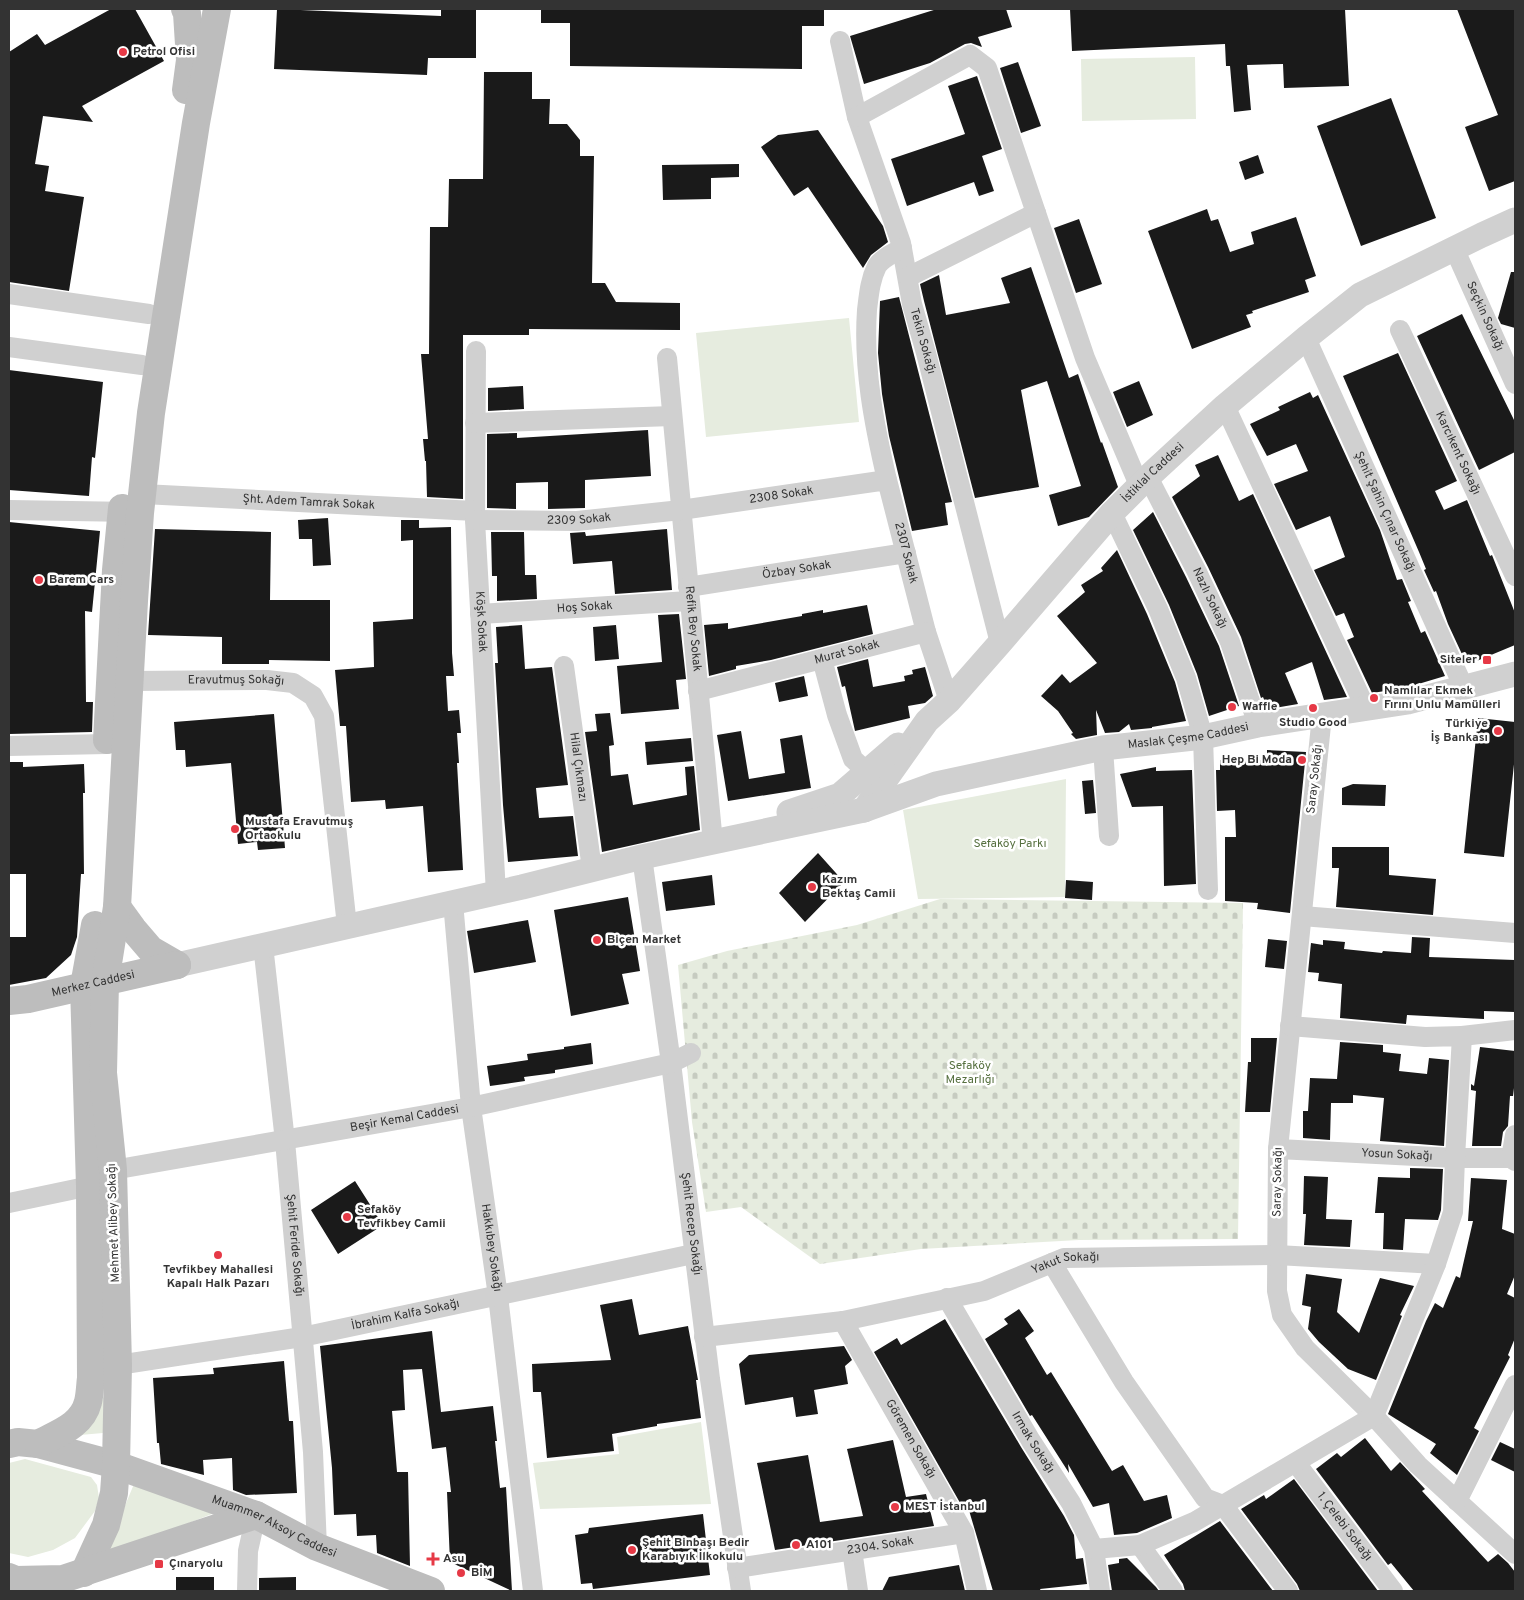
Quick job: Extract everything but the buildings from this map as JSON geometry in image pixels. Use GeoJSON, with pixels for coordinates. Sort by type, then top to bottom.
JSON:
{"type":"FeatureCollection","features":[{"type":"Feature","properties":{"kind":"main road"},"geometry":{"type":"LineString","coordinates":[[94,984],[117,907],[134,601],[135,506],[142,365],[185,104],[190,60],[187,13],[185,9]]}},
{"type":"Feature","properties":{"kind":"main road"},"geometry":{"type":"LineString","coordinates":[[38,1444],[74,1425],[83,1414],[88,1402],[91,1378],[90,1186],[94,984],[116,570],[135,506],[153,403],[196,123],[217,9]]}},
{"type":"Feature","properties":{"kind":"main road"},"geometry":{"type":"LineString","coordinates":[[117,907],[151,950],[177,965]]}},
{"type":"Feature","properties":{"kind":"main road","name":"Merkez Caddesi"},"geometry":{"type":"LineString","coordinates":[[9,1001],[28,999],[177,965]]}},
{"type":"Feature","properties":{"kind":"main road","name":"Mehmet Alibey Sokağı"},"geometry":{"type":"LineString","coordinates":[[66,1581],[106,1525],[114,1493],[116,1465],[118,1365],[114,1170],[94,984]]}},
{"type":"Feature","properties":{"kind":"main road","name":"Muammer Aksoy Caddesi"},"geometry":{"type":"LineString","coordinates":[[9,1444],[18,1442],[38,1444],[116,1465],[256,1515],[317,1548],[415,1588]]}},
{"type":"Feature","properties":{"kind":"main road"},"geometry":{"type":"LineString","coordinates":[[9,1578],[16,1580],[66,1581],[256,1515]]}},
{"type":"Feature","properties":{"kind":"street","name":"Tekin Sokağı"},"geometry":{"type":"LineString","coordinates":[[840,41],[857,117],[902,248],[912,304],[1000,643]]}},
{"type":"Feature","properties":{"kind":"street","name":"Nazlı Sokağı"},"geometry":{"type":"LineString","coordinates":[[857,117],[970,55],[987,68],[1084,358],[1144,481],[1197,572],[1230,642],[1258,725]]}},
{"type":"Feature","properties":{"kind":"street"},"geometry":{"type":"LineString","coordinates":[[908,276],[1036,214]]}},
{"type":"Feature","properties":{"kind":"street","name":"İstiklal Caddesi"},"geometry":{"type":"LineString","coordinates":[[864,810],[927,721],[949,701],[1112,513],[1225,406],[1360,295],[1515,220]]}},
{"type":"Feature","properties":{"kind":"street","name":"2307 Sokak"},"geometry":{"type":"LineString","coordinates":[[902,248],[878,264],[869,286],[866,336],[868,372],[885,480],[926,632]]}},
{"type":"Feature","properties":{"kind":"street","name":"Seçkin Sokağı"},"geometry":{"type":"LineString","coordinates":[[1454,248],[1515,384]]}},
{"type":"Feature","properties":{"kind":"street"},"geometry":{"type":"LineString","coordinates":[[9,294],[150,314]]}},
{"type":"Feature","properties":{"kind":"street","name":"Karcıkent Sokağı"},"geometry":{"type":"LineString","coordinates":[[1400,330],[1515,576]]}},
{"type":"Feature","properties":{"kind":"street","name":"Şehit Şahin Çınar Sokağı"},"geometry":{"type":"LineString","coordinates":[[1306,338],[1464,688]]}},
{"type":"Feature","properties":{"kind":"street"},"geometry":{"type":"LineString","coordinates":[[9,347],[142,365]]}},
{"type":"Feature","properties":{"kind":"street","name":"Köşk Sokak"},"geometry":{"type":"LineString","coordinates":[[476,351],[475,515],[496,893]]}},
{"type":"Feature","properties":{"kind":"street","name":"Refik Bey Sokak"},"geometry":{"type":"LineString","coordinates":[[667,358],[713,843]]}},
{"type":"Feature","properties":{"kind":"street"},"geometry":{"type":"LineString","coordinates":[[1225,406],[1366,709]]}},
{"type":"Feature","properties":{"kind":"street"},"geometry":{"type":"LineString","coordinates":[[475,423],[672,416]]}},
{"type":"Feature","properties":{"kind":"street","name":"2308 Sokak"},"geometry":{"type":"LineString","coordinates":[[681,510],[885,480]]}},
{"type":"Feature","properties":{"kind":"street","name":"Şht. Adem Tamrak Sokak"},"geometry":{"type":"LineString","coordinates":[[9,510],[135,506],[475,515]]}},
{"type":"Feature","properties":{"kind":"street","name":"2309 Sokak"},"geometry":{"type":"LineString","coordinates":[[475,515],[577,521],[681,510]]}},
{"type":"Feature","properties":{"kind":"street"},"geometry":{"type":"LineString","coordinates":[[1112,513],[1158,610],[1186,678],[1203,737],[1208,890]]}},
{"type":"Feature","properties":{"kind":"street","name":"Özbay Sokak"},"geometry":{"type":"LineString","coordinates":[[689,594],[906,553]]}},
{"type":"Feature","properties":{"kind":"street","name":"Hoş Sokak"},"geometry":{"type":"LineString","coordinates":[[480,614],[689,594]]}},
{"type":"Feature","properties":{"kind":"street"},"geometry":{"type":"LineString","coordinates":[[926,632],[949,701]]}},
{"type":"Feature","properties":{"kind":"street","name":"Murat Sokak"},"geometry":{"type":"LineString","coordinates":[[698,690],[926,632]]}},
{"type":"Feature","properties":{"kind":"street"},"geometry":{"type":"LineString","coordinates":[[822,658],[837,715],[853,759],[867,772]]}},
{"type":"Feature","properties":{"kind":"street","name":"Hilal Çıkmazı"},"geometry":{"type":"LineString","coordinates":[[564,666],[592,869]]}},
{"type":"Feature","properties":{"kind":"street","name":"Maslak Çeşme Caddesi"},"geometry":{"type":"LineString","coordinates":[[713,843],[864,810],[936,784],[1102,748],[1203,737],[1258,725],[1408,702],[1515,674]]}},
{"type":"Feature","properties":{"kind":"street","name":"Eravutmuş Sokağı"},"geometry":{"type":"LineString","coordinates":[[130,681],[267,680],[293,683],[313,696],[324,716],[347,926]]}},
{"type":"Feature","properties":{"kind":"street","name":"Saray Sokağı"},"geometry":{"type":"LineString","coordinates":[[1322,716],[1278,1149],[1276,1291],[1282,1315],[1305,1348],[1374,1416],[1418,1464],[1515,1554]]}},
{"type":"Feature","properties":{"kind":"street"},"geometry":{"type":"LineString","coordinates":[[177,965],[496,893],[642,857],[713,843],[761,821],[840,795],[927,721]]}},
{"type":"Feature","properties":{"kind":"street"},"geometry":{"type":"LineString","coordinates":[[9,746],[107,744]]}},
{"type":"Feature","properties":{"kind":"street"},"geometry":{"type":"LineString","coordinates":[[1102,748],[1109,836]]}},
{"type":"Feature","properties":{"kind":"street","name":"Şehit Recep Sokağı"},"geometry":{"type":"LineString","coordinates":[[642,857],[670,1062],[704,1337],[741,1591]]}},
{"type":"Feature","properties":{"kind":"street","name":"Hakkıbey Sokağı"},"geometry":{"type":"LineString","coordinates":[[453,902],[471,1107],[498,1296],[533,1591]]}},
{"type":"Feature","properties":{"kind":"street"},"geometry":{"type":"LineString","coordinates":[[1302,916],[1515,933]]}},
{"type":"Feature","properties":{"kind":"street","name":"Şehit Feride Sokağı"},"geometry":{"type":"LineString","coordinates":[[263,946],[285,1141],[313,1452],[317,1548]]}},
{"type":"Feature","properties":{"kind":"street"},"geometry":{"type":"LineString","coordinates":[[1290,1026],[1426,1037],[1462,1036],[1515,1030]]}},
{"type":"Feature","properties":{"kind":"street"},"geometry":{"type":"LineString","coordinates":[[1094,1549],[1140,1545],[1194,1522],[1374,1416],[1436,1264],[1453,1212],[1462,1036]]}},
{"type":"Feature","properties":{"kind":"street","name":"Beşir Kemal Caddesi"},"geometry":{"type":"LineString","coordinates":[[114,1170],[471,1107],[670,1062],[692,1053]]}},
{"type":"Feature","properties":{"kind":"street"},"geometry":{"type":"LineString","coordinates":[[1513,1160],[1515,1135]]}},
{"type":"Feature","properties":{"kind":"street","name":"Yosun Sokağı"},"geometry":{"type":"LineString","coordinates":[[1278,1149],[1513,1160]]}},
{"type":"Feature","properties":{"kind":"street"},"geometry":{"type":"LineString","coordinates":[[9,1203],[90,1186]]}},
{"type":"Feature","properties":{"kind":"street","name":"İbrahim Kalfa Sokağı"},"geometry":{"type":"LineString","coordinates":[[118,1365],[302,1337],[693,1254]]}},
{"type":"Feature","properties":{"kind":"street","name":"Yakut Sokağı"},"geometry":{"type":"LineString","coordinates":[[704,1337],[843,1321],[984,1291],[1064,1258],[1277,1255],[1436,1264]]}},
{"type":"Feature","properties":{"kind":"street"},"geometry":{"type":"LineString","coordinates":[[1052,1263],[1124,1382],[1205,1498],[1223,1505],[1288,1591]]}},
{"type":"Feature","properties":{"kind":"street","name":"Irmak Sokağı"},"geometry":{"type":"LineString","coordinates":[[947,1298],[1031,1441],[1071,1503],[1094,1549],[1100,1591]]}},
{"type":"Feature","properties":{"kind":"street","name":"Göremen Sokağı"},"geometry":{"type":"LineString","coordinates":[[843,1321],[964,1533],[977,1591]]}},
{"type":"Feature","properties":{"kind":"street"},"geometry":{"type":"LineString","coordinates":[[1457,1501],[1515,1385]]}},
{"type":"Feature","properties":{"kind":"street","name":"1. Çelebi Sokağı"},"geometry":{"type":"LineString","coordinates":[[1296,1463],[1393,1591]]}},
{"type":"Feature","properties":{"kind":"street"},"geometry":{"type":"LineString","coordinates":[[247,1591],[248,1551],[256,1515]]}},
{"type":"Feature","properties":{"kind":"street","name":"2304. Sokak"},"geometry":{"type":"LineString","coordinates":[[737,1568],[964,1533]]}},
{"type":"Feature","properties":{"kind":"street"},"geometry":{"type":"LineString","coordinates":[[1140,1545],[1173,1591]]}},
{"type":"Feature","properties":{"kind":"street"},"geometry":{"type":"LineString","coordinates":[[852,1550],[858,1591]]}},
{"type":"Feature","properties":{"kind":"green space"},"geometry":{"type":"Polygon","coordinates":[[[1195,57],[1196,119],[1082,121],[1081,59],[1195,57]]]}},
{"type":"Feature","properties":{"kind":"green space"},"geometry":{"type":"Polygon","coordinates":[[[849,318],[859,422],[706,437],[696,333],[849,318]]]}},
{"type":"Feature","properties":{"kind":"green space","name":"Sefaköy Parkı"},"geometry":{"type":"Polygon","coordinates":[[[1066,779],[1065,897],[918,899],[903,810],[1066,779]]]}},
{"type":"Feature","properties":{"kind":"green space","name":"Sefaköy Mezarlığı"},"geometry":{"type":"Polygon","coordinates":[[[940,899],[1243,903],[1238,1239],[1079,1240],[921,1249],[820,1264],[741,1207],[706,1212],[692,1122],[678,965],[727,951],[857,925],[940,899]]]}},
{"type":"Feature","properties":{"kind":"green space"},"geometry":{"type":"Polygon","coordinates":[[[104,1396],[103,1433],[80,1435],[93,1421],[104,1396]]]}},
{"type":"Feature","properties":{"kind":"green space"},"geometry":{"type":"Polygon","coordinates":[[[701,1422],[711,1504],[540,1509],[533,1463],[619,1454],[617,1437],[701,1422]]]}},
{"type":"Feature","properties":{"kind":"green space"},"geometry":{"type":"Polygon","coordinates":[[[25,1459],[91,1477],[97,1485],[99,1498],[95,1511],[75,1538],[53,1550],[28,1557],[9,1553],[9,1463],[25,1459]]]}},
{"type":"Feature","properties":{"kind":"green space"},"geometry":{"type":"Polygon","coordinates":[[[134,1484],[217,1512],[104,1556],[134,1484]]]}},
{"type":"Feature","properties":{"kind":"place","name":"Petrol Ofisi"},"geometry":{"type":"Point","coordinates":[123,52]}},
{"type":"Feature","properties":{"kind":"place","name":"Barem Cars"},"geometry":{"type":"Point","coordinates":[39,580]}},
{"type":"Feature","properties":{"kind":"place","name":"Siteler"},"geometry":{"type":"Point","coordinates":[1487,660]}},
{"type":"Feature","properties":{"kind":"place","name":"Namlılar Ekmek Fırını Unlu Mamülleri"},"geometry":{"type":"Point","coordinates":[1374,698]}},
{"type":"Feature","properties":{"kind":"place","name":"Waffle"},"geometry":{"type":"Point","coordinates":[1232,707]}},
{"type":"Feature","properties":{"kind":"place","name":"Studio Good"},"geometry":{"type":"Point","coordinates":[1313,708]}},
{"type":"Feature","properties":{"kind":"place","name":"Türkiye İş Bankası"},"geometry":{"type":"Point","coordinates":[1498,731]}},
{"type":"Feature","properties":{"kind":"place","name":"Hep Bi Moda"},"geometry":{"type":"Point","coordinates":[1302,760]}},
{"type":"Feature","properties":{"kind":"place","name":"Mustafa Eravutmuş Ortaokulu"},"geometry":{"type":"Point","coordinates":[235,829]}},
{"type":"Feature","properties":{"kind":"place","name":"Kazım Bektaş Camii"},"geometry":{"type":"Point","coordinates":[812,887]}},
{"type":"Feature","properties":{"kind":"place","name":"Biçen Market"},"geometry":{"type":"Point","coordinates":[597,940]}},
{"type":"Feature","properties":{"kind":"place","name":"Sefaköy Tevfikbey Camii"},"geometry":{"type":"Point","coordinates":[347,1217]}},
{"type":"Feature","properties":{"kind":"place","name":"Tevfikbey Mahallesi Kapalı Halk Pazarı"},"geometry":{"type":"Point","coordinates":[218,1255]}},
{"type":"Feature","properties":{"kind":"place","name":"MEST İstanbul"},"geometry":{"type":"Point","coordinates":[895,1507]}},
{"type":"Feature","properties":{"kind":"place","name":"A101"},"geometry":{"type":"Point","coordinates":[796,1545]}},
{"type":"Feature","properties":{"kind":"place","name":"Şehit Binbaşı Bedir Karabıyık İlkokulu"},"geometry":{"type":"Point","coordinates":[632,1550]}},
{"type":"Feature","properties":{"kind":"place","name":"Asu"},"geometry":{"type":"Point","coordinates":[433,1559]}},
{"type":"Feature","properties":{"kind":"place","name":"Çınaryolu"},"geometry":{"type":"Point","coordinates":[159,1564]}},
{"type":"Feature","properties":{"kind":"place","name":"BİM"},"geometry":{"type":"Point","coordinates":[461,1573]}}]}
